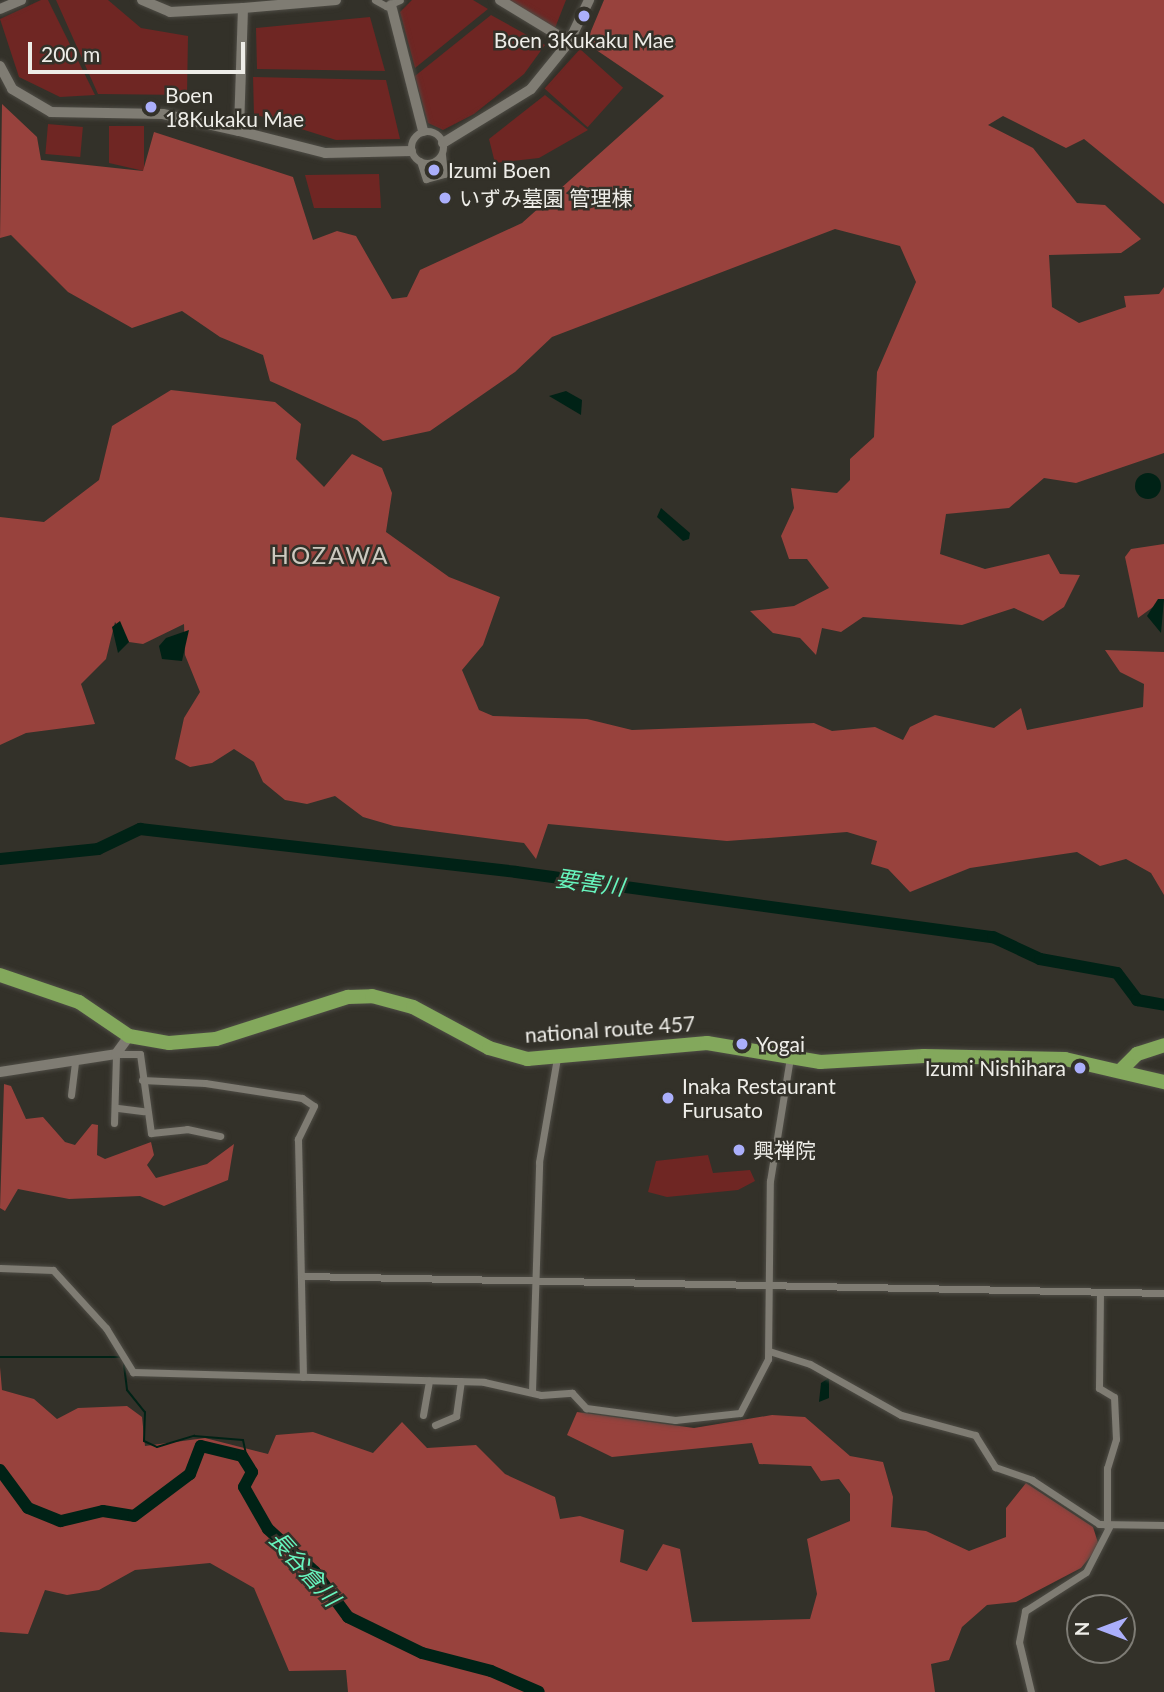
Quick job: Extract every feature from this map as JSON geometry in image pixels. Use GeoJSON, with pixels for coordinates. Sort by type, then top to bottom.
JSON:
{"type":"FeatureCollection","features":[{"type":"Feature","properties":{"kind":"highway","name":"national route 457"},"geometry":{"type":"LineString","coordinates":[[0,975],[79,1002],[129,1036],[169,1043],[216,1039],[348,997],[372,996],[413,1007],[507,1056],[557,1058],[707,1043],[790,1057],[848,1062],[1001,1056],[1121,1070],[1164,1082]]}},
{"type":"Feature","properties":{"kind":"highway"},"geometry":{"type":"LineString","coordinates":[[1121,1070],[1136,1054],[1164,1045]]}},
{"type":"Feature","properties":{"kind":"street"},"geometry":{"type":"LineString","coordinates":[[0,9],[21,0]]}},
{"type":"Feature","properties":{"kind":"street"},"geometry":{"type":"LineString","coordinates":[[142,0],[170,12],[336,0]]}},
{"type":"Feature","properties":{"kind":"street"},"geometry":{"type":"LineString","coordinates":[[375,0],[396,3],[423,131],[411,151]]}},
{"type":"Feature","properties":{"kind":"street"},"geometry":{"type":"LineString","coordinates":[[499,0],[569,42]]}},
{"type":"Feature","properties":{"kind":"street"},"geometry":{"type":"LineString","coordinates":[[443,143],[523,96],[569,42],[589,0]]}},
{"type":"Feature","properties":{"kind":"street"},"geometry":{"type":"LineString","coordinates":[[239,131],[243,8]]}},
{"type":"Feature","properties":{"kind":"street"},"geometry":{"type":"LineString","coordinates":[[0,66],[12,89],[51,112],[163,114],[325,153],[411,151],[420,161],[426,179],[444,174],[443,143]]}},
{"type":"Feature","properties":{"kind":"street"},"geometry":{"type":"LineString","coordinates":[[423,131],[443,143]]}},
{"type":"Feature","properties":{"kind":"street"},"geometry":{"type":"LineString","coordinates":[[420,161],[431,163],[442,155]]}},
{"type":"Feature","properties":{"kind":"street"},"geometry":{"type":"LineString","coordinates":[[114,1124],[118,1108],[116,1054],[129,1036]]}},
{"type":"Feature","properties":{"kind":"street"},"geometry":{"type":"LineString","coordinates":[[0,1072],[116,1054],[139,1054],[144,1111],[150,1133],[187,1129],[220,1136]]}},
{"type":"Feature","properties":{"kind":"street"},"geometry":{"type":"LineString","coordinates":[[0,1268],[53,1270],[106,1328],[133,1372],[461,1381],[532,1391],[572,1393],[586,1408],[675,1420],[733,1414],[749,1402],[769,1351],[770,1181],[790,1057]]}},
{"type":"Feature","properties":{"kind":"street"},"geometry":{"type":"LineString","coordinates":[[532,1391],[539,1162],[557,1058]]}},
{"type":"Feature","properties":{"kind":"street"},"geometry":{"type":"LineString","coordinates":[[71,1095],[75,1062]]}},
{"type":"Feature","properties":{"kind":"street"},"geometry":{"type":"LineString","coordinates":[[142,1080],[205,1083],[311,1103],[314,1111],[299,1124],[298,1139],[304,1276],[303,1377]]}},
{"type":"Feature","properties":{"kind":"street"},"geometry":{"type":"LineString","coordinates":[[118,1108],[144,1111]]}},
{"type":"Feature","properties":{"kind":"street"},"geometry":{"type":"LineString","coordinates":[[304,1276],[1164,1293]]}},
{"type":"Feature","properties":{"kind":"street"},"geometry":{"type":"LineString","coordinates":[[1031,1692],[1018,1642],[1025,1611],[1086,1572],[1109,1526],[1107,1468],[1116,1439],[1114,1397],[1099,1388],[1100,1292]]}},
{"type":"Feature","properties":{"kind":"street"},"geometry":{"type":"LineString","coordinates":[[769,1351],[810,1364],[901,1415],[975,1435],[995,1467],[1032,1479],[1109,1526],[1164,1525]]}},
{"type":"Feature","properties":{"kind":"street"},"geometry":{"type":"LineString","coordinates":[[423,1415],[429,1381]]}},
{"type":"Feature","properties":{"kind":"street"},"geometry":{"type":"LineString","coordinates":[[435,1425],[456,1416],[461,1381]]}},
{"type":"Feature","properties":{"kind":"shaded area"},"geometry":{"type":"Polygon","coordinates":[[[41,0],[48,0],[95,95],[60,97],[19,77],[0,19],[41,0]]]}},
{"type":"Feature","properties":{"kind":"shaded area"},"geometry":{"type":"Polygon","coordinates":[[[56,0],[108,0],[141,28],[188,36],[187,95],[98,94],[56,0]]]}},
{"type":"Feature","properties":{"kind":"shaded area"},"geometry":{"type":"Polygon","coordinates":[[[412,0],[473,0],[488,9],[415,68],[400,12],[412,0]]]}},
{"type":"Feature","properties":{"kind":"shaded area"},"geometry":{"type":"Polygon","coordinates":[[[508,0],[566,0],[555,28],[508,0]]]}},
{"type":"Feature","properties":{"kind":"shaded area"},"geometry":{"type":"Polygon","coordinates":[[[604,0],[1164,0],[1164,204],[1084,139],[1066,148],[1003,116],[988,125],[1033,148],[1077,203],[1105,205],[1141,239],[1121,253],[1049,255],[1052,307],[1079,323],[1126,307],[1124,296],[1159,294],[1164,287],[1164,453],[1076,483],[1044,478],[1009,508],[946,514],[940,554],[985,569],[1049,554],[1060,574],[1080,575],[1064,607],[1043,621],[1014,608],[962,625],[863,617],[841,632],[822,628],[816,655],[800,638],[773,633],[750,611],[794,606],[829,588],[807,559],[789,559],[781,536],[794,508],[791,488],[837,493],[850,480],[850,459],[874,437],[877,372],[916,282],[900,246],[835,229],[552,337],[515,372],[430,431],[383,441],[357,420],[270,381],[263,355],[220,337],[182,311],[132,328],[68,292],[11,235],[0,238],[2,104],[37,137],[41,160],[143,171],[154,132],[293,177],[313,240],[337,231],[356,236],[392,299],[407,297],[420,270],[522,223],[664,96],[586,43],[604,0]]]}},
{"type":"Feature","properties":{"kind":"shaded area"},"geometry":{"type":"Polygon","coordinates":[[[491,15],[545,45],[524,74],[474,114],[443,130],[428,123],[415,76],[491,15]]]}},
{"type":"Feature","properties":{"kind":"shaded area"},"geometry":{"type":"Polygon","coordinates":[[[370,17],[385,71],[257,69],[256,28],[370,17]]]}},
{"type":"Feature","properties":{"kind":"shaded area"},"geometry":{"type":"Polygon","coordinates":[[[580,49],[623,88],[588,127],[545,88],[580,49]]]}},
{"type":"Feature","properties":{"kind":"shaded area"},"geometry":{"type":"Polygon","coordinates":[[[253,77],[386,80],[400,139],[336,140],[254,114],[253,77]]]}},
{"type":"Feature","properties":{"kind":"shaded area"},"geometry":{"type":"Polygon","coordinates":[[[545,95],[588,130],[539,158],[495,163],[489,139],[545,95]]]}},
{"type":"Feature","properties":{"kind":"shaded area"},"geometry":{"type":"Polygon","coordinates":[[[48,124],[83,127],[80,157],[45,154],[48,124]]]}},
{"type":"Feature","properties":{"kind":"shaded area"},"geometry":{"type":"Polygon","coordinates":[[[109,126],[144,126],[144,171],[109,163],[109,126]]]}},
{"type":"Feature","properties":{"kind":"shaded area"},"geometry":{"type":"Polygon","coordinates":[[[379,174],[381,208],[314,208],[305,175],[379,174]]]}},
{"type":"Feature","properties":{"kind":"shaded area"},"geometry":{"type":"Polygon","coordinates":[[[171,390],[275,402],[301,424],[296,459],[324,487],[352,454],[382,468],[392,493],[386,532],[449,577],[500,597],[483,645],[462,670],[479,710],[493,716],[587,719],[632,730],[814,723],[832,731],[875,727],[903,740],[910,727],[935,715],[994,728],[1021,708],[1027,730],[1143,707],[1144,684],[1120,672],[1105,650],[1164,652],[1164,895],[1151,873],[1126,859],[1100,866],[1077,852],[970,868],[910,892],[888,869],[871,864],[877,841],[847,832],[727,841],[548,824],[536,859],[524,843],[394,826],[363,817],[335,796],[307,804],[285,800],[263,782],[254,762],[234,749],[212,763],[190,767],[175,759],[184,718],[200,692],[185,655],[184,624],[143,644],[129,642],[115,622],[106,659],[81,684],[95,724],[26,733],[0,745],[0,517],[44,522],[99,480],[112,426],[171,390]]]}},
{"type":"Feature","properties":{"kind":"shaded area"},"geometry":{"type":"Polygon","coordinates":[[[566,391],[582,400],[581,415],[549,396],[566,391]]]}},
{"type":"Feature","properties":{"kind":"shaded area"},"geometry":{"type":"Polygon","coordinates":[[[1148,473],[1157,477],[1161,486],[1157,495],[1148,499],[1139,495],[1135,486],[1139,477],[1148,473]]]}},
{"type":"Feature","properties":{"kind":"shaded area"},"geometry":{"type":"Polygon","coordinates":[[[661,508],[690,533],[689,539],[683,541],[657,517],[661,508]]]}},
{"type":"Feature","properties":{"kind":"shaded area"},"geometry":{"type":"Polygon","coordinates":[[[1164,544],[1164,599],[1138,618],[1125,557],[1131,549],[1164,544]]]}},
{"type":"Feature","properties":{"kind":"shaded area"},"geometry":{"type":"Polygon","coordinates":[[[1158,599],[1164,599],[1161,633],[1147,616],[1158,599]]]}},
{"type":"Feature","properties":{"kind":"shaded area"},"geometry":{"type":"Polygon","coordinates":[[[120,621],[129,642],[118,653],[112,627],[120,621]]]}},
{"type":"Feature","properties":{"kind":"shaded area"},"geometry":{"type":"Polygon","coordinates":[[[189,630],[182,661],[162,659],[159,646],[166,638],[189,630]]]}},
{"type":"Feature","properties":{"kind":"shaded area"},"geometry":{"type":"Polygon","coordinates":[[[4,1084],[11,1086],[26,1119],[43,1117],[65,1142],[75,1145],[92,1124],[98,1125],[97,1155],[105,1159],[151,1142],[154,1155],[147,1165],[156,1178],[207,1164],[234,1144],[228,1180],[164,1206],[140,1196],[69,1199],[18,1189],[5,1211],[0,1208],[4,1084]]]}},
{"type":"Feature","properties":{"kind":"shaded area"},"geometry":{"type":"Polygon","coordinates":[[[708,1155],[713,1173],[750,1170],[755,1181],[738,1190],[667,1197],[648,1192],[656,1161],[708,1155]]]}},
{"type":"Feature","properties":{"kind":"shaded area"},"geometry":{"type":"Polygon","coordinates":[[[0,1367],[2,1390],[34,1399],[57,1419],[78,1408],[127,1406],[142,1417],[145,1446],[205,1438],[268,1454],[276,1435],[313,1432],[373,1453],[402,1422],[427,1448],[476,1445],[505,1474],[555,1497],[560,1519],[580,1516],[624,1530],[620,1562],[647,1571],[663,1544],[680,1549],[692,1622],[810,1619],[817,1594],[807,1539],[850,1521],[850,1494],[839,1479],[821,1481],[811,1466],[759,1464],[752,1443],[612,1457],[567,1435],[577,1412],[694,1428],[772,1415],[805,1417],[850,1456],[883,1462],[893,1497],[891,1527],[926,1531],[969,1551],[1006,1537],[1006,1508],[1026,1483],[1093,1527],[1099,1546],[1081,1568],[1016,1602],[987,1605],[962,1627],[949,1660],[931,1664],[935,1692],[348,1692],[346,1670],[289,1671],[254,1588],[210,1563],[135,1570],[99,1590],[67,1595],[45,1590],[28,1634],[0,1632],[0,1367]]]}},
{"type":"Feature","properties":{"kind":"shaded area"},"geometry":{"type":"Polygon","coordinates":[[[829,1378],[829,1398],[819,1402],[821,1383],[829,1378]]]}},
{"type":"Feature","properties":{"kind":"waterway","name":"要害川"},"geometry":{"type":"LineString","coordinates":[[0,859],[98,849],[140,829],[516,872],[993,937],[1040,959],[1117,973],[1137,1000],[1164,1005]]}},
{"type":"Feature","properties":{"kind":"waterway"},"geometry":{"type":"LineString","coordinates":[[0,1357],[120,1357]]}},
{"type":"Feature","properties":{"kind":"waterway"},"geometry":{"type":"LineString","coordinates":[[124,1365],[127,1390],[145,1412],[144,1441],[157,1447],[194,1436],[243,1440],[249,1468]]}},
{"type":"Feature","properties":{"kind":"waterway","name":"長谷倉川"},"geometry":{"type":"LineString","coordinates":[[0,1470],[28,1508],[61,1521],[103,1511],[134,1516],[190,1474],[201,1446],[242,1456],[252,1472],[244,1487],[268,1529],[315,1572],[348,1617],[422,1653],[491,1671],[539,1692]]}},
{"type":"Feature","properties":{"kind":"place","name":"Boen 3Kukaku Mae"},"geometry":{"type":"Point","coordinates":[584,16]}},
{"type":"Feature","properties":{"kind":"place","name":"Boen 18Kukaku Mae"},"geometry":{"type":"Point","coordinates":[151,107]}},
{"type":"Feature","properties":{"kind":"place","name":"Izumi Boen"},"geometry":{"type":"Point","coordinates":[434,170]}},
{"type":"Feature","properties":{"kind":"place","name":"いずみ墓園 管理棟"},"geometry":{"type":"Point","coordinates":[445,198]}},
{"type":"Feature","properties":{"kind":"place","name":"Yogai"},"geometry":{"type":"Point","coordinates":[742,1044]}},
{"type":"Feature","properties":{"kind":"place","name":"Izumi Nishihara"},"geometry":{"type":"Point","coordinates":[1080,1068]}},
{"type":"Feature","properties":{"kind":"place","name":"Inaka Restaurant Furusato"},"geometry":{"type":"Point","coordinates":[668,1098]}},
{"type":"Feature","properties":{"kind":"place","name":"興禅院"},"geometry":{"type":"Point","coordinates":[739,1150]}},
{"type":"Feature","properties":{"kind":"district","name":"HOZAWA"},"geometry":{"type":"Point","coordinates":[330,555]}}]}
